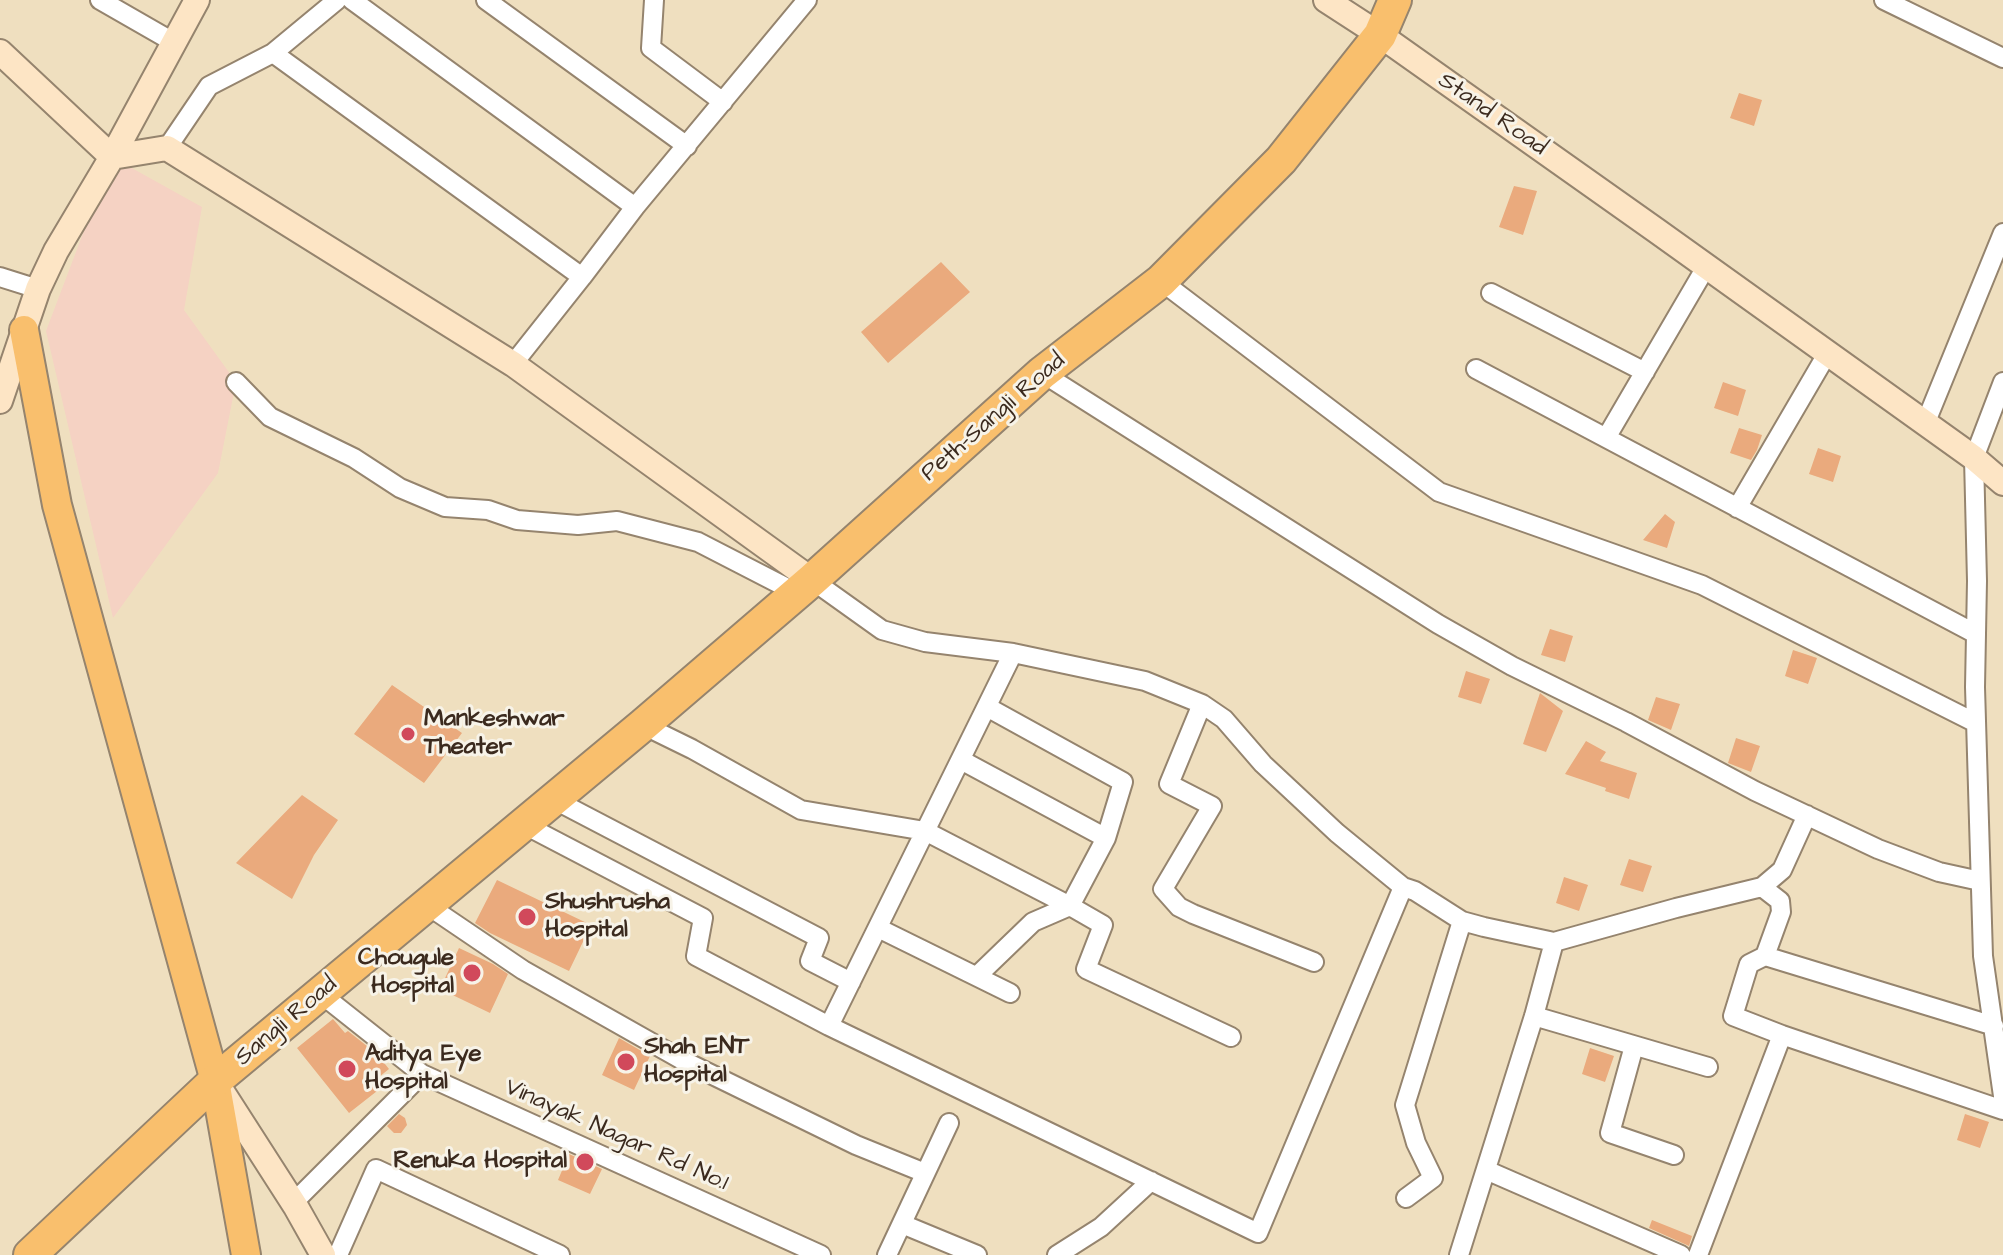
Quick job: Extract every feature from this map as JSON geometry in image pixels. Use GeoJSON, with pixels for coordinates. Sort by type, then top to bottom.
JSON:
{"type":"FeatureCollection","features":[{"type":"Feature","properties":{"kind":"highway","name":"Peth-Sangli Road"},"geometry":{"type":"LineString","coordinates":[[553,799],[804,586],[1042,373],[1161,281],[1281,160],[1380,35],[1395,0]]}},
{"type":"Feature","properties":{"kind":"highway","name":"Sangli Road"},"geometry":{"type":"LineString","coordinates":[[30,1255],[215,1081],[553,799]]}},
{"type":"Feature","properties":{"kind":"main road"},"geometry":{"type":"LineString","coordinates":[[0,401],[38,289],[56,251],[112,157],[197,0]]}},
{"type":"Feature","properties":{"kind":"main road","name":"Stand Road"},"geometry":{"type":"LineString","coordinates":[[1326,0],[1657,231],[1974,458],[2003,483]]}},
{"type":"Feature","properties":{"kind":"main road"},"geometry":{"type":"LineString","coordinates":[[0,52],[112,157]]}},
{"type":"Feature","properties":{"kind":"main road"},"geometry":{"type":"LineString","coordinates":[[112,157],[167,148],[513,364],[804,586]]}},
{"type":"Feature","properties":{"kind":"main road"},"geometry":{"type":"LineString","coordinates":[[24,330],[57,505],[215,1081],[246,1255]]}},
{"type":"Feature","properties":{"kind":"main road"},"geometry":{"type":"LineString","coordinates":[[215,1081],[323,1255]]}},
{"type":"Feature","properties":{"kind":"street"},"geometry":{"type":"LineString","coordinates":[[100,0],[175,43]]}},
{"type":"Feature","properties":{"kind":"street"},"geometry":{"type":"LineString","coordinates":[[167,148],[209,86],[273,53],[337,0]]}},
{"type":"Feature","properties":{"kind":"street"},"geometry":{"type":"LineString","coordinates":[[352,0],[635,207]]}},
{"type":"Feature","properties":{"kind":"street"},"geometry":{"type":"LineString","coordinates":[[486,0],[687,146]]}},
{"type":"Feature","properties":{"kind":"street"},"geometry":{"type":"LineString","coordinates":[[654,0],[651,48],[723,102]]}},
{"type":"Feature","properties":{"kind":"street"},"geometry":{"type":"LineString","coordinates":[[513,364],[635,207],[807,0]]}},
{"type":"Feature","properties":{"kind":"street"},"geometry":{"type":"LineString","coordinates":[[1884,0],[2003,58]]}},
{"type":"Feature","properties":{"kind":"street"},"geometry":{"type":"LineString","coordinates":[[273,53],[582,277]]}},
{"type":"Feature","properties":{"kind":"street"},"geometry":{"type":"LineString","coordinates":[[1925,424],[2003,233]]}},
{"type":"Feature","properties":{"kind":"street"},"geometry":{"type":"LineString","coordinates":[[1606,438],[1706,267]]}},
{"type":"Feature","properties":{"kind":"street"},"geometry":{"type":"LineString","coordinates":[[0,277],[38,289]]}},
{"type":"Feature","properties":{"kind":"street"},"geometry":{"type":"LineString","coordinates":[[1161,281],[1439,492],[1702,585],[1976,723]]}},
{"type":"Feature","properties":{"kind":"street"},"geometry":{"type":"LineString","coordinates":[[1491,293],[1645,372]]}},
{"type":"Feature","properties":{"kind":"street"},"geometry":{"type":"LineString","coordinates":[[1737,508],[1827,354]]}},
{"type":"Feature","properties":{"kind":"street"},"geometry":{"type":"LineString","coordinates":[[1476,369],[1976,634]]}},
{"type":"Feature","properties":{"kind":"street"},"geometry":{"type":"LineString","coordinates":[[1042,373],[1438,624],[1512,666],[1755,791],[1878,849],[1939,872],[1980,881]]}},
{"type":"Feature","properties":{"kind":"street"},"geometry":{"type":"LineString","coordinates":[[236,382],[270,417],[354,458],[400,488],[445,507],[488,510],[517,520],[563,524],[617,521],[698,542],[804,586],[882,630],[925,642],[1013,653],[1145,681],[1202,704],[1224,719],[1263,764],[1337,833],[1403,887],[1415,891],[1462,921],[1554,942],[1762,887],[1782,870],[1807,815]]}},
{"type":"Feature","properties":{"kind":"street"},"geometry":{"type":"LineString","coordinates":[[2003,382],[1974,458],[1980,881],[1994,974],[1994,1026],[2003,1096]]}},
{"type":"Feature","properties":{"kind":"street"},"geometry":{"type":"LineString","coordinates":[[829,1026],[1013,653]]}},
{"type":"Feature","properties":{"kind":"street"},"geometry":{"type":"LineString","coordinates":[[1202,704],[1169,784],[1212,806],[1163,889],[1179,907],[1314,962]]}},
{"type":"Feature","properties":{"kind":"street"},"geometry":{"type":"LineString","coordinates":[[977,976],[1033,922],[1070,906],[1106,838],[1123,782],[987,707]]}},
{"type":"Feature","properties":{"kind":"street"},"geometry":{"type":"LineString","coordinates":[[643,725],[801,810],[925,831],[1070,906],[1103,925],[1086,969],[1231,1037]]}},
{"type":"Feature","properties":{"kind":"street"},"geometry":{"type":"LineString","coordinates":[[961,760],[1106,838]]}},
{"type":"Feature","properties":{"kind":"street"},"geometry":{"type":"LineString","coordinates":[[553,799],[819,938],[810,961],[851,982]]}},
{"type":"Feature","properties":{"kind":"street"},"geometry":{"type":"LineString","coordinates":[[523,824],[703,918],[696,956],[829,1026],[1258,1233],[1403,887]]}},
{"type":"Feature","properties":{"kind":"street"},"geometry":{"type":"LineString","coordinates":[[1762,887],[1780,901],[1781,912],[1765,956],[1749,964],[1733,1016],[2003,1110]]}},
{"type":"Feature","properties":{"kind":"street"},"geometry":{"type":"LineString","coordinates":[[427,905],[523,970],[684,1061],[856,1145],[925,1173]]}},
{"type":"Feature","properties":{"kind":"street"},"geometry":{"type":"LineString","coordinates":[[1406,1198],[1433,1178],[1416,1143],[1405,1105],[1462,921]]}},
{"type":"Feature","properties":{"kind":"street"},"geometry":{"type":"LineString","coordinates":[[878,928],[1010,993]]}},
{"type":"Feature","properties":{"kind":"street"},"geometry":{"type":"LineString","coordinates":[[1459,1255],[1554,942]]}},
{"type":"Feature","properties":{"kind":"street"},"geometry":{"type":"LineString","coordinates":[[1765,956],[1994,1026]]}},
{"type":"Feature","properties":{"kind":"street","name":"Vinayak Nagar Rd No.1"},"geometry":{"type":"LineString","coordinates":[[321,994],[422,1074],[821,1255]]}},
{"type":"Feature","properties":{"kind":"street"},"geometry":{"type":"LineString","coordinates":[[1534,1016],[1708,1067]]}},
{"type":"Feature","properties":{"kind":"street"},"geometry":{"type":"LineString","coordinates":[[1698,1255],[1782,1035]]}},
{"type":"Feature","properties":{"kind":"street"},"geometry":{"type":"LineString","coordinates":[[1634,1046],[1610,1133],[1674,1155]]}},
{"type":"Feature","properties":{"kind":"street"},"geometry":{"type":"LineString","coordinates":[[292,1204],[422,1074]]}},
{"type":"Feature","properties":{"kind":"street"},"geometry":{"type":"LineString","coordinates":[[887,1255],[949,1123]]}},
{"type":"Feature","properties":{"kind":"street"},"geometry":{"type":"LineString","coordinates":[[338,1255],[376,1169],[560,1255]]}},
{"type":"Feature","properties":{"kind":"street"},"geometry":{"type":"LineString","coordinates":[[1486,1170],[1681,1255]]}},
{"type":"Feature","properties":{"kind":"street"},"geometry":{"type":"LineString","coordinates":[[1057,1255],[1101,1227],[1151,1181]]}},
{"type":"Feature","properties":{"kind":"street"},"geometry":{"type":"LineString","coordinates":[[902,1224],[977,1255]]}},
{"type":"Feature","properties":{"kind":"shaded area"},"geometry":{"type":"Polygon","coordinates":[[[112,157],[202,207],[184,310],[236,382],[218,473],[113,618],[46,331],[112,157]]]}},
{"type":"Feature","properties":{"kind":"building"},"geometry":{"type":"Polygon","coordinates":[[[1739,93],[1762,100],[1754,126],[1730,118],[1739,93]]]}},
{"type":"Feature","properties":{"kind":"building"},"geometry":{"type":"Polygon","coordinates":[[[1514,186],[1537,191],[1523,235],[1499,227],[1514,186]]]}},
{"type":"Feature","properties":{"kind":"building"},"geometry":{"type":"Polygon","coordinates":[[[941,262],[970,292],[888,363],[861,332],[941,262]]]}},
{"type":"Feature","properties":{"kind":"building"},"geometry":{"type":"Polygon","coordinates":[[[1723,382],[1746,390],[1738,416],[1714,408],[1723,382]]]}},
{"type":"Feature","properties":{"kind":"building"},"geometry":{"type":"Polygon","coordinates":[[[1739,428],[1762,435],[1751,460],[1730,453],[1739,428]]]}},
{"type":"Feature","properties":{"kind":"building"},"geometry":{"type":"Polygon","coordinates":[[[1818,448],[1841,456],[1833,482],[1809,474],[1818,448]]]}},
{"type":"Feature","properties":{"kind":"building"},"geometry":{"type":"Polygon","coordinates":[[[1665,514],[1675,522],[1667,548],[1643,540],[1665,514]]]}},
{"type":"Feature","properties":{"kind":"building"},"geometry":{"type":"Polygon","coordinates":[[[1550,629],[1573,636],[1565,662],[1541,655],[1550,629]]]}},
{"type":"Feature","properties":{"kind":"building"},"geometry":{"type":"Polygon","coordinates":[[[1793,650],[1817,658],[1808,684],[1785,676],[1793,650]]]}},
{"type":"Feature","properties":{"kind":"building"},"geometry":{"type":"Polygon","coordinates":[[[1466,671],[1490,679],[1481,704],[1458,697],[1466,671]]]}},
{"type":"Feature","properties":{"kind":"building","name":"Mankeshwar Theater"},"geometry":{"type":"Polygon","coordinates":[[[392,685],[462,733],[424,783],[354,734],[392,685]]]}},
{"type":"Feature","properties":{"kind":"building"},"geometry":{"type":"Polygon","coordinates":[[[1540,693],[1563,711],[1546,752],[1523,744],[1540,693]]]}},
{"type":"Feature","properties":{"kind":"building"},"geometry":{"type":"Polygon","coordinates":[[[1656,697],[1680,704],[1671,730],[1648,720],[1656,697]]]}},
{"type":"Feature","properties":{"kind":"building"},"geometry":{"type":"Polygon","coordinates":[[[1736,738],[1760,746],[1751,772],[1728,763],[1736,738]]]}},
{"type":"Feature","properties":{"kind":"building"},"geometry":{"type":"Polygon","coordinates":[[[1586,741],[1606,752],[1600,761],[1637,773],[1629,799],[1565,774],[1586,741]]]}},
{"type":"Feature","properties":{"kind":"building"},"geometry":{"type":"Polygon","coordinates":[[[302,795],[338,820],[314,855],[292,899],[236,863],[302,795]]]}},
{"type":"Feature","properties":{"kind":"building"},"geometry":{"type":"Polygon","coordinates":[[[1629,859],[1652,866],[1643,892],[1620,885],[1629,859]]]}},
{"type":"Feature","properties":{"kind":"building"},"geometry":{"type":"Polygon","coordinates":[[[1564,877],[1588,885],[1579,911],[1556,903],[1564,877]]]}},
{"type":"Feature","properties":{"kind":"building"},"geometry":{"type":"Polygon","coordinates":[[[497,880],[591,925],[569,971],[475,923],[497,880]]]}},
{"type":"Feature","properties":{"kind":"building"},"geometry":{"type":"Polygon","coordinates":[[[459,948],[508,974],[490,1013],[440,989],[459,948]]]}},
{"type":"Feature","properties":{"kind":"building"},"geometry":{"type":"Polygon","coordinates":[[[333,1019],[345,1033],[348,1031],[377,1054],[389,1069],[379,1077],[386,1084],[349,1113],[297,1048],[333,1019]]]}},
{"type":"Feature","properties":{"kind":"building"},"geometry":{"type":"Polygon","coordinates":[[[619,1038],[650,1056],[634,1090],[602,1075],[619,1038]]]}},
{"type":"Feature","properties":{"kind":"building"},"geometry":{"type":"Polygon","coordinates":[[[1590,1048],[1614,1056],[1605,1082],[1582,1074],[1590,1048]]]}},
{"type":"Feature","properties":{"kind":"building"},"geometry":{"type":"Polygon","coordinates":[[[399,1114],[405,1118],[407,1125],[401,1133],[394,1133],[387,1126],[399,1114]]]}},
{"type":"Feature","properties":{"kind":"building"},"geometry":{"type":"Polygon","coordinates":[[[1965,1114],[1989,1122],[1980,1148],[1957,1140],[1965,1114]]]}},
{"type":"Feature","properties":{"kind":"building"},"geometry":{"type":"Polygon","coordinates":[[[569,1154],[602,1169],[590,1194],[558,1180],[569,1154]]]}},
{"type":"Feature","properties":{"kind":"building"},"geometry":{"type":"Polygon","coordinates":[[[1652,1220],[1692,1236],[1689,1246],[1649,1228],[1652,1220]]]}},
{"type":"Feature","properties":{"kind":"place","name":"Mankeshwar Theater"},"geometry":{"type":"Point","coordinates":[408,734]}},
{"type":"Feature","properties":{"kind":"place","name":"Shushrusha Hospital"},"geometry":{"type":"Point","coordinates":[527,917]}},
{"type":"Feature","properties":{"kind":"place","name":"Chougule Hospital"},"geometry":{"type":"Point","coordinates":[472,973]}},
{"type":"Feature","properties":{"kind":"place","name":"Shah ENT Hospital"},"geometry":{"type":"Point","coordinates":[626,1062]}},
{"type":"Feature","properties":{"kind":"place","name":"Aditya Eye Hospital"},"geometry":{"type":"Point","coordinates":[347,1069]}},
{"type":"Feature","properties":{"kind":"place","name":"Renuka Hospital"},"geometry":{"type":"Point","coordinates":[585,1162]}}]}
